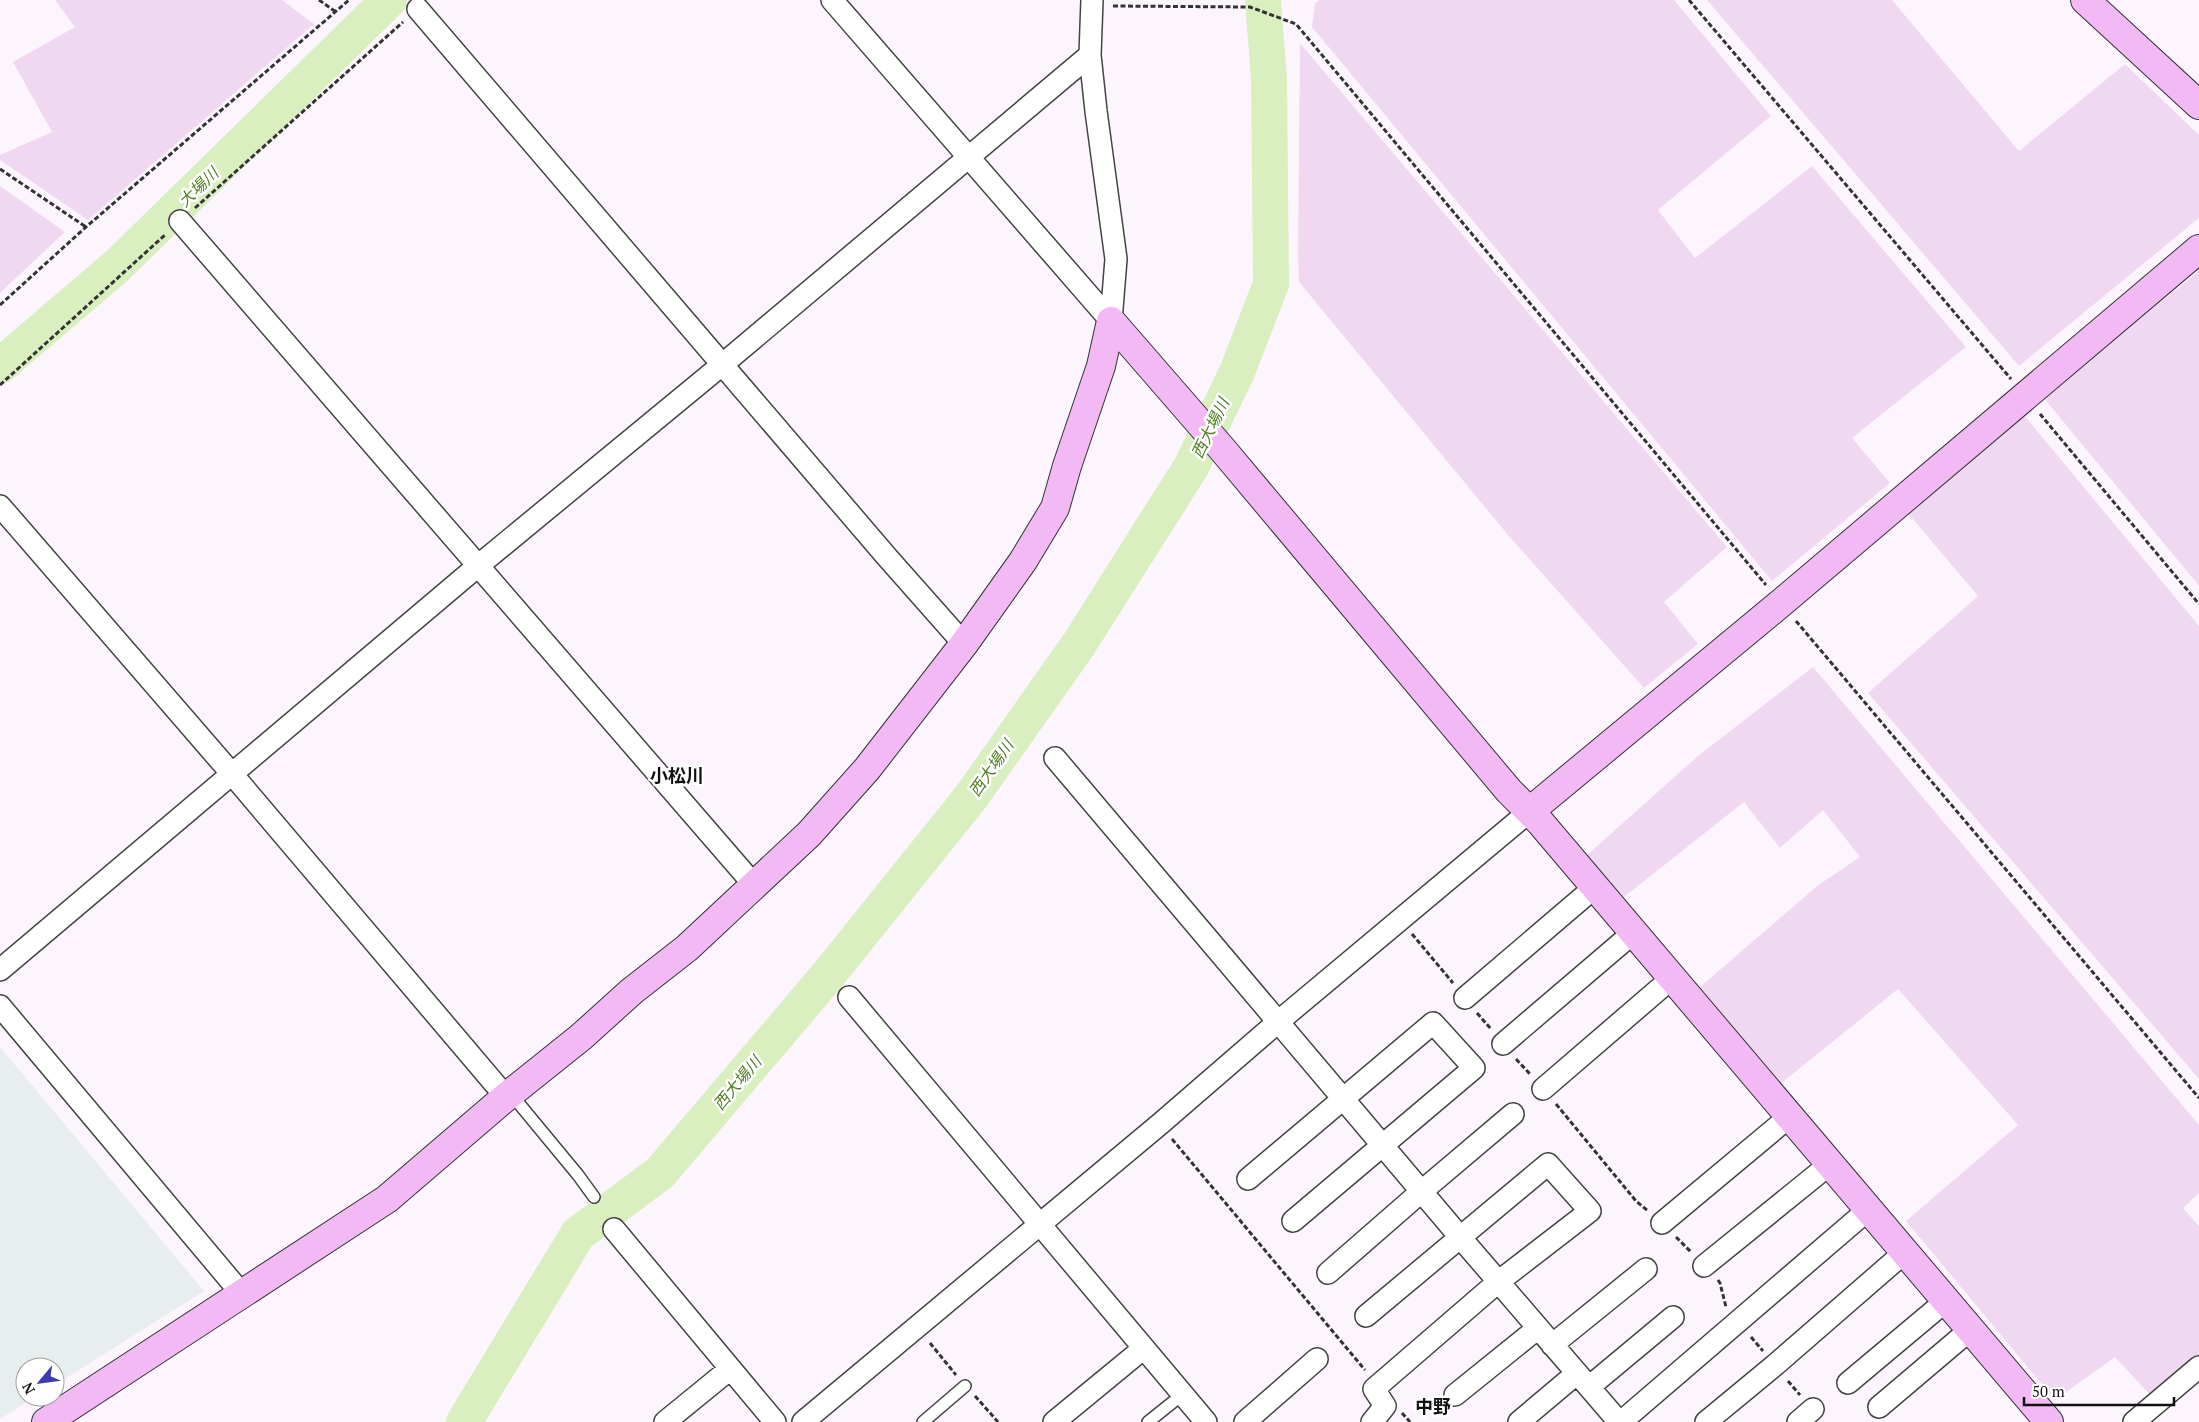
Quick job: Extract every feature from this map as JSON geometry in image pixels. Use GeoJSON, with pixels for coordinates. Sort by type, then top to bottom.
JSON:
{"type":"FeatureCollection","features":[{"type":"Feature","properties":{"kind":"street"},"geometry":{"type":"LineString","coordinates":[[832,0],[1223,450],[1509,791],[1530,811],[2049,1422]]}},
{"type":"Feature","properties":{"kind":"street"},"geometry":{"type":"LineString","coordinates":[[2085,0],[2199,105]]}},
{"type":"Feature","properties":{"kind":"street"},"geometry":{"type":"LineString","coordinates":[[46,1422],[387,1199],[508,1095],[581,1037],[632,991],[687,948],[809,834],[868,769],[964,644],[1024,561],[1055,508],[1067,466],[1102,366],[1111,321],[1116,259],[1090,55],[1092,3]]}},
{"type":"Feature","properties":{"kind":"street"},"geometry":{"type":"LineString","coordinates":[[418,8],[887,557],[964,644]]}},
{"type":"Feature","properties":{"kind":"street"},"geometry":{"type":"LineString","coordinates":[[0,970],[479,565],[723,364],[1090,55]]}},
{"type":"Feature","properties":{"kind":"street"},"geometry":{"type":"LineString","coordinates":[[180,221],[755,886]]}},
{"type":"Feature","properties":{"kind":"street"},"geometry":{"type":"LineString","coordinates":[[803,1422],[1160,1124],[1279,1021],[1781,603],[2199,249]]}},
{"type":"Feature","properties":{"kind":"street"},"geometry":{"type":"LineString","coordinates":[[0,506],[508,1095]]}},
{"type":"Feature","properties":{"kind":"street"},"geometry":{"type":"LineString","coordinates":[[1055,758],[1279,1021],[1382,1146],[1422,1190],[1460,1238],[1582,1381],[1620,1422],[1739,1323],[1868,1209]]}},
{"type":"Feature","properties":{"kind":"street"},"geometry":{"type":"LineString","coordinates":[[1465,998],[1595,887]]}},
{"type":"Feature","properties":{"kind":"street"},"geometry":{"type":"LineString","coordinates":[[1503,1044],[1633,933]]}},
{"type":"Feature","properties":{"kind":"street"},"geometry":{"type":"LineString","coordinates":[[1543,1089],[1672,978]]}},
{"type":"Feature","properties":{"kind":"street"},"geometry":{"type":"LineString","coordinates":[[849,997],[1206,1422]]}},
{"type":"Feature","properties":{"kind":"street"},"geometry":{"type":"LineString","coordinates":[[0,1006],[242,1293]]}},
{"type":"Feature","properties":{"kind":"street"},"geometry":{"type":"LineString","coordinates":[[1248,1179],[1342,1097],[1433,1023],[1474,1068],[1293,1221]]}},
{"type":"Feature","properties":{"kind":"street"},"geometry":{"type":"LineString","coordinates":[[1328,1273],[1422,1190],[1513,1114]]}},
{"type":"Feature","properties":{"kind":"street"},"geometry":{"type":"LineString","coordinates":[[1662,1223],[1790,1117]]}},
{"type":"Feature","properties":{"kind":"street"},"geometry":{"type":"LineString","coordinates":[[1366,1316],[1548,1164],[1590,1211],[1498,1282],[1378,1385],[1374,1389],[1385,1406],[1372,1422]]}},
{"type":"Feature","properties":{"kind":"street"},"geometry":{"type":"LineString","coordinates":[[1704,1266],[1830,1164]]}},
{"type":"Feature","properties":{"kind":"street"},"geometry":{"type":"LineString","coordinates":[[614,1229],[775,1422]]}},
{"type":"Feature","properties":{"kind":"street"},"geometry":{"type":"LineString","coordinates":[[1706,1422],[1905,1252]]}},
{"type":"Feature","properties":{"kind":"street"},"geometry":{"type":"LineString","coordinates":[[1552,1345],[1646,1269]]}},
{"type":"Feature","properties":{"kind":"street"},"geometry":{"type":"LineString","coordinates":[[1848,1383],[1946,1300]]}},
{"type":"Feature","properties":{"kind":"street"},"geometry":{"type":"LineString","coordinates":[[1519,1422],[1582,1381],[1673,1317]]}},
{"type":"Feature","properties":{"kind":"street"},"geometry":{"type":"LineString","coordinates":[[1455,1395],[1538,1328]]}},
{"type":"Feature","properties":{"kind":"street"},"geometry":{"type":"LineString","coordinates":[[1879,1407],[1970,1329]]}},
{"type":"Feature","properties":{"kind":"street"},"geometry":{"type":"LineString","coordinates":[[1054,1422],[1144,1348]]}},
{"type":"Feature","properties":{"kind":"street"},"geometry":{"type":"LineString","coordinates":[[1245,1422],[1317,1359]]}},
{"type":"Feature","properties":{"kind":"street"},"geometry":{"type":"LineString","coordinates":[[2134,1422],[2199,1367]]}},
{"type":"Feature","properties":{"kind":"street"},"geometry":{"type":"LineString","coordinates":[[665,1422],[730,1369]]}},
{"type":"Feature","properties":{"kind":"lane"},"geometry":{"type":"LineString","coordinates":[[508,1095],[578,1175],[594,1197]]}},
{"type":"Feature","properties":{"kind":"lane"},"geometry":{"type":"LineString","coordinates":[[923,1422],[965,1386]]}},
{"type":"Feature","properties":{"kind":"lane"},"geometry":{"type":"LineString","coordinates":[[1148,1422],[1183,1394]]}},
{"type":"Feature","properties":{"kind":"path"},"geometry":{"type":"LineString","coordinates":[[319,0],[336,12]]}},
{"type":"Feature","properties":{"kind":"path"},"geometry":{"type":"LineString","coordinates":[[0,305],[86,227],[349,0]]}},
{"type":"Feature","properties":{"kind":"path"},"geometry":{"type":"LineString","coordinates":[[1689,0],[2199,604]]}},
{"type":"Feature","properties":{"kind":"path"},"geometry":{"type":"LineString","coordinates":[[1092,3],[1250,7],[1296,24],[2199,1098]]}},
{"type":"Feature","properties":{"kind":"path"},"geometry":{"type":"LineString","coordinates":[[0,386],[180,221],[418,8]]}},
{"type":"Feature","properties":{"kind":"path"},"geometry":{"type":"LineString","coordinates":[[0,169],[86,227]]}},
{"type":"Feature","properties":{"kind":"path"},"geometry":{"type":"LineString","coordinates":[[1400,920],[1636,1201],[1662,1223],[1720,1283],[1725,1306],[1775,1365],[1805,1416]]}},
{"type":"Feature","properties":{"kind":"path"},"geometry":{"type":"LineString","coordinates":[[1160,1124],[1378,1385]]}},
{"type":"Feature","properties":{"kind":"shaded area"},"geometry":{"type":"Polygon","coordinates":[[[55,0],[282,0],[314,24],[88,220],[0,160],[0,155],[52,132],[13,62],[75,27],[55,0]]]}},
{"type":"Feature","properties":{"kind":"shaded area"},"geometry":{"type":"Polygon","coordinates":[[[1319,0],[1674,0],[1771,116],[1658,210],[1695,258],[1812,166],[1966,347],[1852,438],[1890,483],[1772,581],[1312,27],[1315,3],[1319,0]]]}},
{"type":"Feature","properties":{"kind":"shaded area"},"geometry":{"type":"Polygon","coordinates":[[[1707,0],[1892,0],[2019,151],[2125,64],[2199,135],[2199,218],[2019,366],[1707,0]]]}},
{"type":"Feature","properties":{"kind":"shaded area"},"geometry":{"type":"Polygon","coordinates":[[[1300,43],[1727,547],[1664,602],[1698,644],[1644,688],[1508,535],[1299,282],[1300,43]]]}},
{"type":"Feature","properties":{"kind":"shaded area"},"geometry":{"type":"Polygon","coordinates":[[[0,186],[65,232],[0,293],[0,186]]]}},
{"type":"Feature","properties":{"kind":"shaded area"},"geometry":{"type":"Polygon","coordinates":[[[2199,271],[2199,586],[2043,397],[2199,271]]]}},
{"type":"Feature","properties":{"kind":"shaded area"},"geometry":{"type":"Polygon","coordinates":[[[2023,414],[2199,626],[2199,1079],[1868,693],[1978,596],[1906,511],[2023,414]]]}},
{"type":"Feature","properties":{"kind":"shaded area"},"geometry":{"type":"Polygon","coordinates":[[[1813,667],[2199,1125],[2199,1193],[2183,1208],[2199,1226],[2199,1358],[2153,1398],[2115,1357],[2055,1400],[1906,1221],[2018,1125],[1898,989],[1779,1085],[1700,987],[1817,886],[1860,857],[1823,810],[1780,848],[1744,802],[1624,897],[1586,856],[1698,756],[1813,667]]]}},
{"type":"Feature","properties":{"kind":"shaded area"},"geometry":{"type":"Polygon","coordinates":[[[0,1047],[204,1291],[65,1379],[65,1357],[15,1357],[15,1407],[19,1407],[0,1419],[0,1047]]]}},
{"type":"Feature","properties":{"kind":"waterway","name":"大場川"},"geometry":{"type":"LineString","coordinates":[[0,366],[118,265],[389,0]]}},
{"type":"Feature","properties":{"kind":"waterway","name":"西大場川"},"geometry":{"type":"LineString","coordinates":[[464,1422],[578,1234],[660,1173],[828,975],[971,797],[1079,644],[1191,467],[1237,372],[1271,284],[1269,79],[1263,0]]}},
{"type":"Feature","properties":{"kind":"district","name":"小松川"},"geometry":{"type":"Point","coordinates":[677,775]}},
{"type":"Feature","properties":{"kind":"district","name":"中野"},"geometry":{"type":"Point","coordinates":[1433,1406]}}]}
